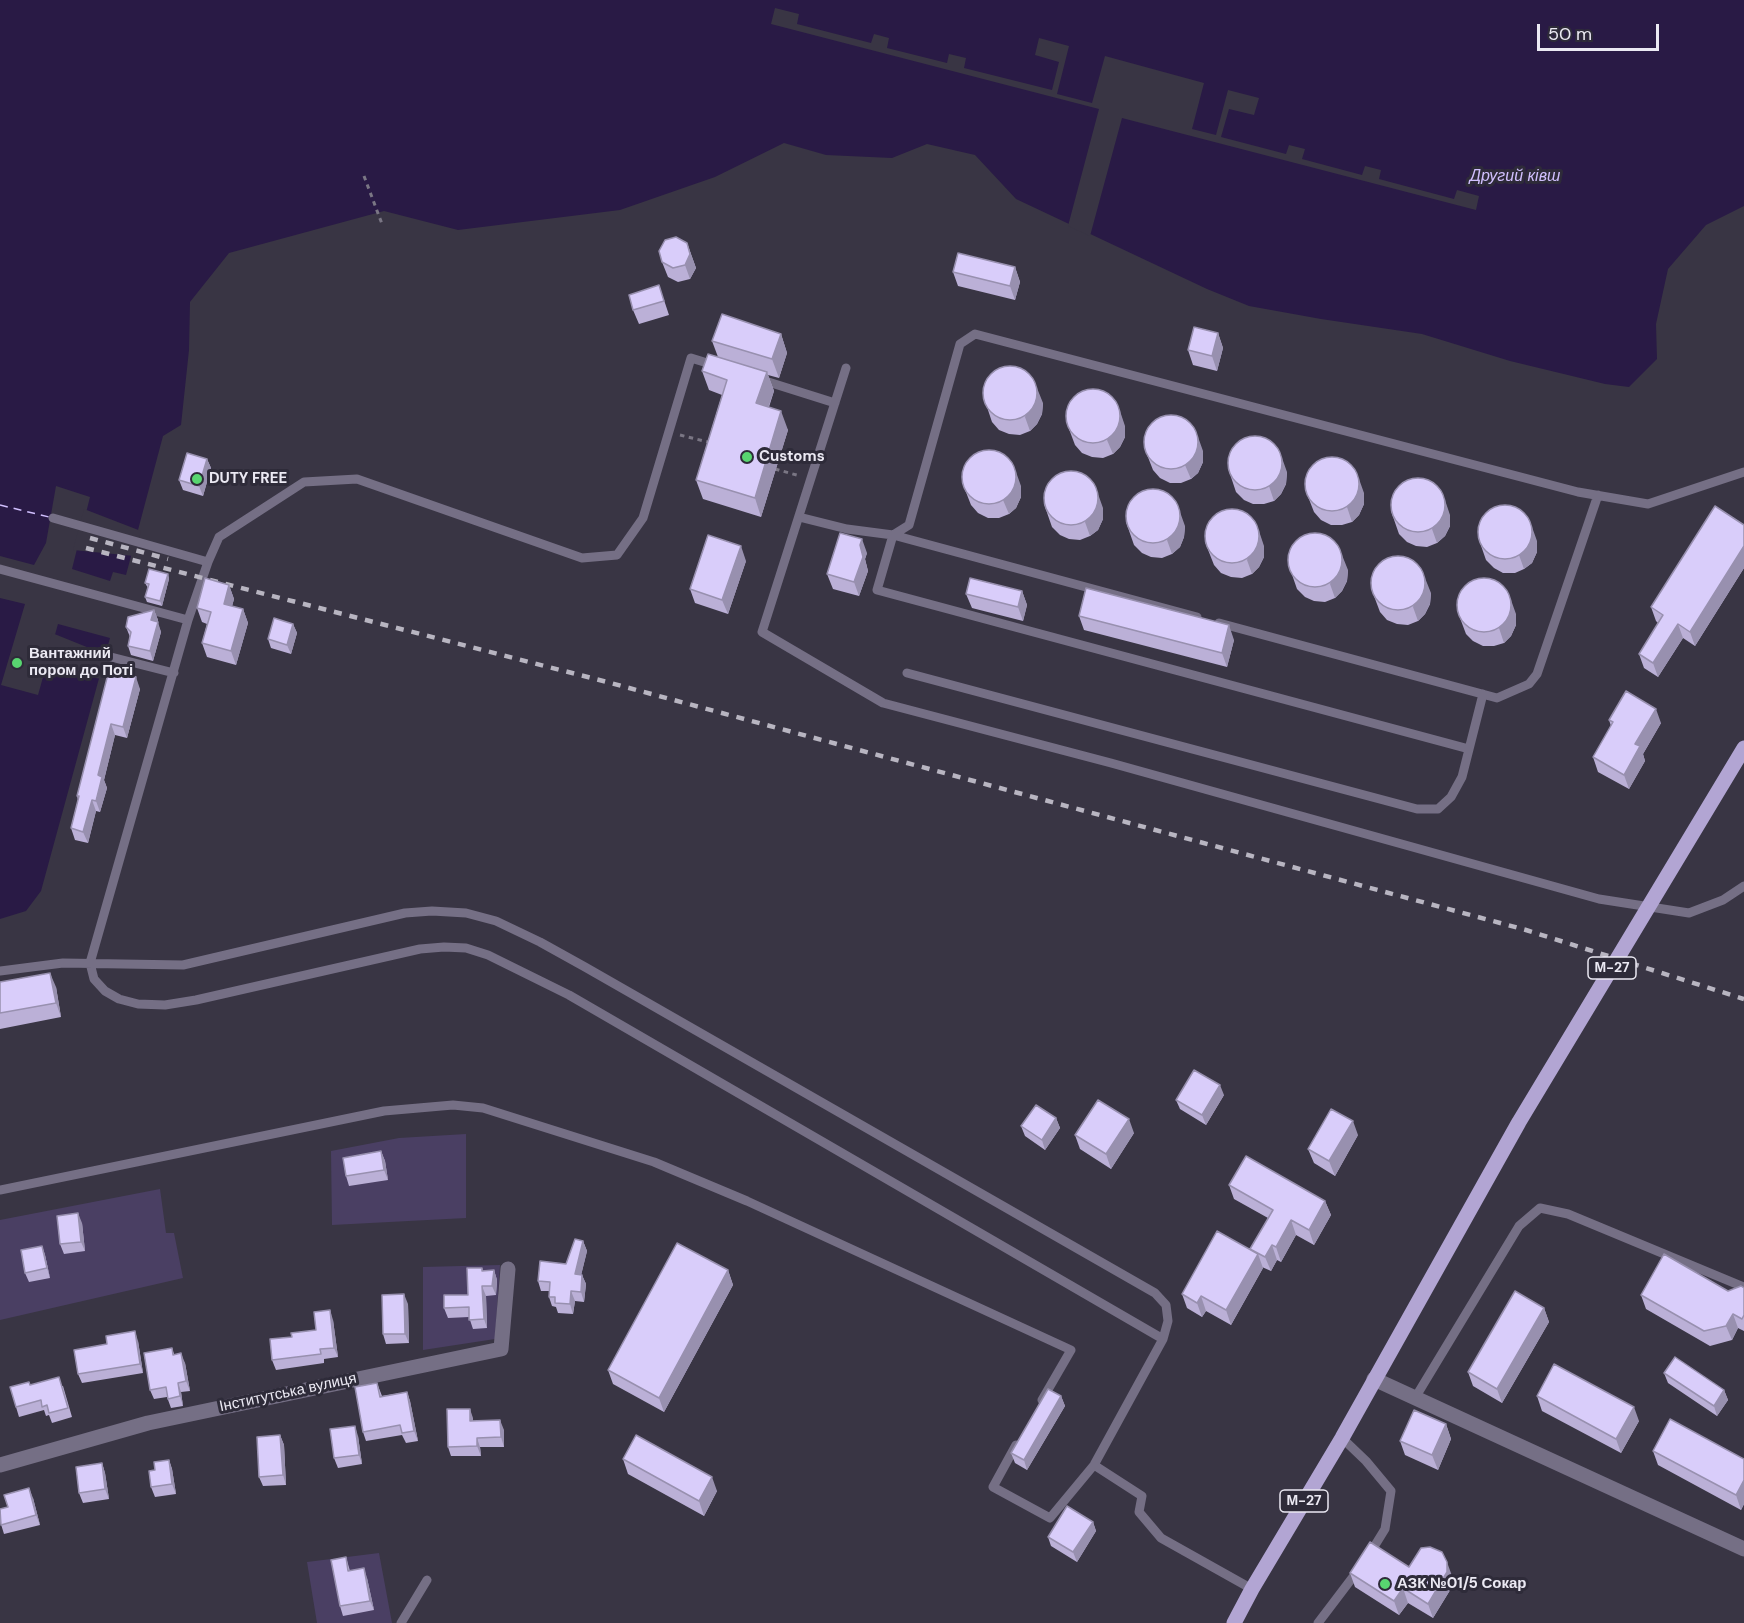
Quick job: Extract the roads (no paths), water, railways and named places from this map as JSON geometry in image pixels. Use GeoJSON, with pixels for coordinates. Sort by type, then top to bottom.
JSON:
{"type":"FeatureCollection","features":[{"type":"Feature","properties":{"kind":"main road","name":"М-27"},"geometry":{"type":"LineString","coordinates":[[1234,1623],[1342,1438],[1520,1122],[1744,748]]}},
{"type":"Feature","properties":{"kind":"street","name":"Інститутська вулиця"},"geometry":{"type":"LineString","coordinates":[[0,1465],[148,1423],[501,1349],[508,1269]]}},
{"type":"Feature","properties":{"kind":"street"},"geometry":{"type":"LineString","coordinates":[[1374,1379],[1744,1549]]}},
{"type":"Feature","properties":{"kind":"lane"},"geometry":{"type":"LineString","coordinates":[[1469,749],[877,590],[893,536],[909,525],[960,344],[975,334],[1578,492],[1648,504],[1744,472]]}},
{"type":"Feature","properties":{"kind":"lane"},"geometry":{"type":"LineString","coordinates":[[730,370],[692,358],[643,518],[617,555],[582,558],[357,479],[304,482],[219,537],[208,562],[189,620],[90,963],[94,979],[105,991],[119,999],[138,1004],[165,1005],[420,949],[466,948],[488,955],[569,995],[1163,1339]]}},
{"type":"Feature","properties":{"kind":"lane"},"geometry":{"type":"LineString","coordinates":[[846,368],[762,632],[883,703],[1100,760],[1599,899],[1689,913],[1723,900],[1744,886]]}},
{"type":"Feature","properties":{"kind":"lane"},"geometry":{"type":"LineString","coordinates":[[750,376],[835,403]]}},
{"type":"Feature","properties":{"kind":"lane"},"geometry":{"type":"LineString","coordinates":[[799,517],[847,529],[893,536],[1497,698],[1529,684],[1538,674],[1598,495]]}},
{"type":"Feature","properties":{"kind":"lane"},"geometry":{"type":"LineString","coordinates":[[53,518],[208,562]]}},
{"type":"Feature","properties":{"kind":"lane"},"geometry":{"type":"LineString","coordinates":[[0,569],[189,620]]}},
{"type":"Feature","properties":{"kind":"lane"},"geometry":{"type":"LineString","coordinates":[[111,657],[174,673]]}},
{"type":"Feature","properties":{"kind":"lane"},"geometry":{"type":"LineString","coordinates":[[907,674],[1417,809],[1438,809],[1451,797],[1462,777],[1483,694]]}},
{"type":"Feature","properties":{"kind":"lane"},"geometry":{"type":"LineString","coordinates":[[0,971],[63,963],[183,965],[405,913],[432,911],[466,913],[496,921],[585,967],[1155,1293],[1166,1305],[1168,1321],[1163,1339],[1094,1465],[1050,1518],[993,1487],[1021,1438]]}},
{"type":"Feature","properties":{"kind":"lane"},"geometry":{"type":"LineString","coordinates":[[0,1190],[384,1110],[453,1105],[483,1108],[654,1162],[758,1206],[1071,1350],[1037,1408]]}},
{"type":"Feature","properties":{"kind":"lane"},"geometry":{"type":"LineString","coordinates":[[1415,1398],[1519,1226],[1540,1208],[1568,1214],[1744,1287]]}},
{"type":"Feature","properties":{"kind":"lane"},"geometry":{"type":"LineString","coordinates":[[1318,1623],[1379,1540],[1385,1528],[1391,1491],[1366,1461],[1342,1438]]}},
{"type":"Feature","properties":{"kind":"lane"},"geometry":{"type":"LineString","coordinates":[[1094,1465],[1142,1496],[1139,1512],[1161,1538],[1252,1589]]}},
{"type":"Feature","properties":{"kind":"lane"},"geometry":{"type":"LineString","coordinates":[[401,1623],[427,1580]]}},
{"type":"Feature","properties":{"kind":"water","name":"Другий ківш"},"geometry":{"type":"Polygon","coordinates":[[[0,0],[1744,0],[1744,206],[1706,225],[1668,269],[1656,324],[1657,359],[1629,387],[1605,384],[1510,361],[1422,334],[1249,306],[1207,289],[1016,199],[975,155],[927,144],[892,158],[826,155],[784,143],[715,177],[620,210],[458,230],[384,211],[229,253],[190,302],[189,350],[181,425],[163,436],[126,575],[113,572],[110,581],[72,569],[90,497],[56,486],[46,543],[34,565],[0,556],[0,0]]]}},
{"type":"Feature","properties":{"kind":"water"},"geometry":{"type":"Polygon","coordinates":[[[0,598],[25,604],[1,685],[38,695],[58,624],[110,638],[41,891],[26,911],[0,919],[0,598]]]}},
{"type":"Feature","properties":{"kind":"railway"},"geometry":{"type":"LineString","coordinates":[[90,538],[168,559]]}},
{"type":"Feature","properties":{"kind":"railway"},"geometry":{"type":"LineString","coordinates":[[86,548],[607,682],[1526,930],[1744,999]]}},
{"type":"Feature","properties":{"kind":"place","name":"Customs"},"geometry":{"type":"Point","coordinates":[747,457]}},
{"type":"Feature","properties":{"kind":"place","name":"DUTY FREE"},"geometry":{"type":"Point","coordinates":[197,479]}},
{"type":"Feature","properties":{"kind":"place","name":"Вантажний пором до Поті"},"geometry":{"type":"Point","coordinates":[17,663]}},
{"type":"Feature","properties":{"kind":"place","name":"АЗК №01/5 Сокар"},"geometry":{"type":"Point","coordinates":[1385,1584]}}]}
